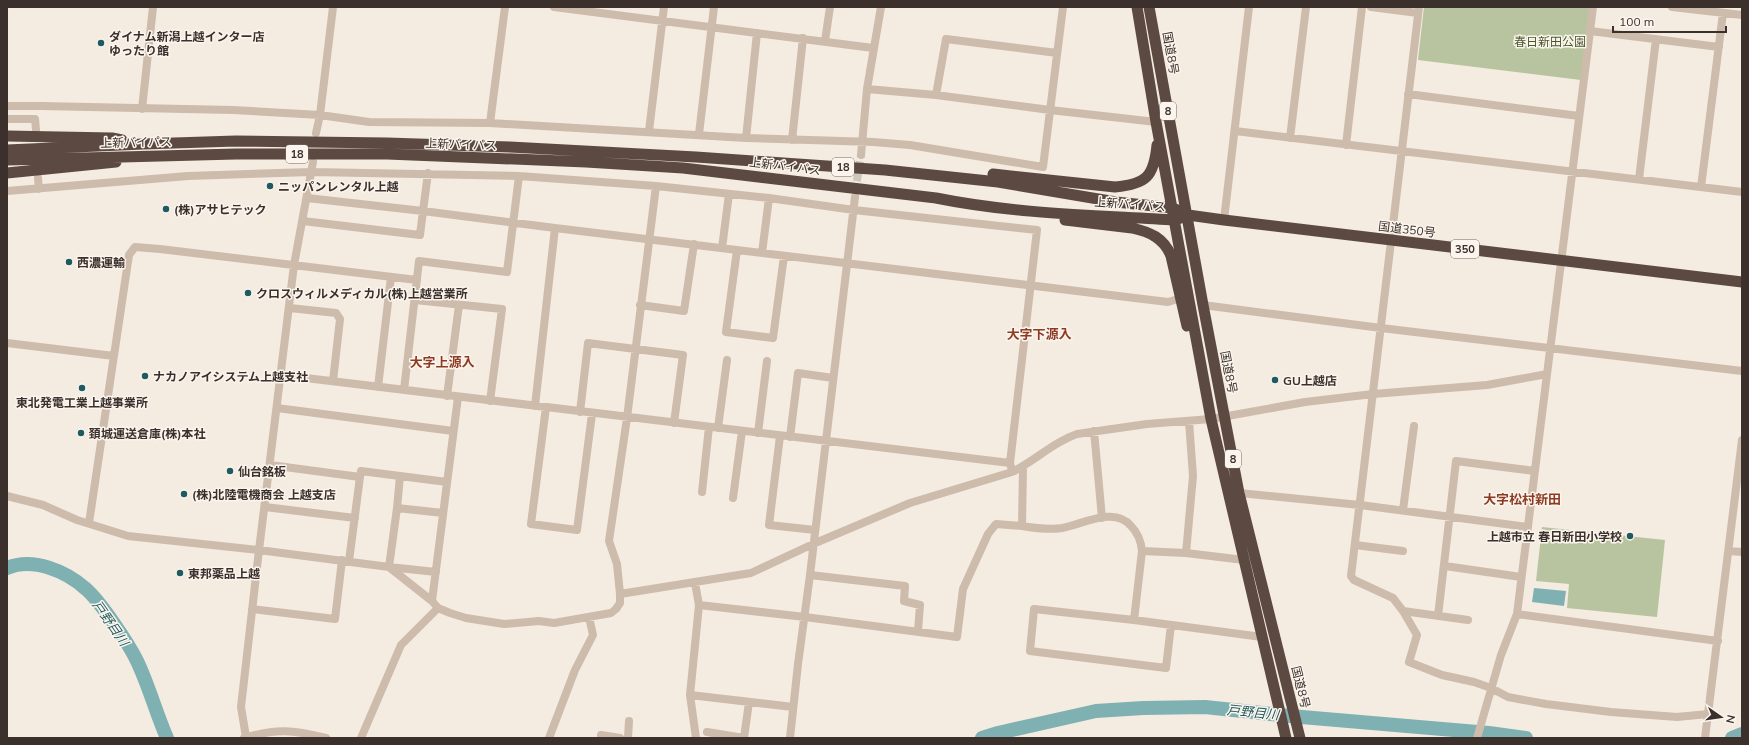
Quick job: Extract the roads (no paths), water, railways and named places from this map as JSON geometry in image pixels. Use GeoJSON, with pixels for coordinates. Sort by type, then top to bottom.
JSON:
{"type":"FeatureCollection","features":[{"type":"Feature","properties":{"kind":"highway","name":"8"},"geometry":{"type":"LineString","coordinates":[[1137,7],[1158,135],[1175,220],[1190,340],[1203,374],[1244,560],[1285,733]]}},
{"type":"Feature","properties":{"kind":"highway","name":"国道8号"},"geometry":{"type":"LineString","coordinates":[[1149,7],[1239,493],[1299,733]]}},
{"type":"Feature","properties":{"kind":"highway"},"geometry":{"type":"LineString","coordinates":[[885,170],[1001,175],[1115,187],[1131,185],[1148,176],[1154,168],[1158,135]]}},
{"type":"Feature","properties":{"kind":"highway"},"geometry":{"type":"LineString","coordinates":[[7,136],[112,138],[143,144]]}},
{"type":"Feature","properties":{"kind":"highway","name":"上新バイパス"},"geometry":{"type":"LineString","coordinates":[[7,150],[236,141],[510,146],[688,156],[885,170],[998,182],[1116,202],[1173,208],[1188,215]]}},
{"type":"Feature","properties":{"kind":"highway","name":"上新バイパス"},"geometry":{"type":"LineString","coordinates":[[7,160],[201,154],[387,154],[586,162],[683,168],[905,194],[972,205],[1032,211],[1175,220],[1188,215]]}},
{"type":"Feature","properties":{"kind":"highway"},"geometry":{"type":"LineString","coordinates":[[7,173],[201,154]]}},
{"type":"Feature","properties":{"kind":"highway"},"geometry":{"type":"LineString","coordinates":[[972,205],[1032,217],[1132,228],[1152,234],[1164,243],[1169,251],[1184,297]]}},
{"type":"Feature","properties":{"kind":"highway","name":"国道350号"},"geometry":{"type":"LineString","coordinates":[[1188,215],[1742,282]]}},
{"type":"Feature","properties":{"kind":"street"},"geometry":{"type":"LineString","coordinates":[[142,109],[153,7]]}},
{"type":"Feature","properties":{"kind":"street"},"geometry":{"type":"LineString","coordinates":[[316,133],[320,115],[333,7]]}},
{"type":"Feature","properties":{"kind":"street"},"geometry":{"type":"LineString","coordinates":[[490,123],[505,7]]}},
{"type":"Feature","properties":{"kind":"street"},"geometry":{"type":"LineString","coordinates":[[554,7],[614,11],[662,20],[873,48]]}},
{"type":"Feature","properties":{"kind":"street"},"geometry":{"type":"LineString","coordinates":[[649,131],[664,7]]}},
{"type":"Feature","properties":{"kind":"street"},"geometry":{"type":"LineString","coordinates":[[699,134],[714,7]]}},
{"type":"Feature","properties":{"kind":"street"},"geometry":{"type":"LineString","coordinates":[[825,41],[830,7]]}},
{"type":"Feature","properties":{"kind":"street"},"geometry":{"type":"LineString","coordinates":[[861,155],[867,89],[881,7]]}},
{"type":"Feature","properties":{"kind":"street"},"geometry":{"type":"LineString","coordinates":[[7,106],[234,110],[320,115],[368,122],[490,123],[649,131],[746,138],[873,142],[910,145],[1044,167],[1063,7]]}},
{"type":"Feature","properties":{"kind":"street"},"geometry":{"type":"LineString","coordinates":[[1224,220],[1249,7]]}},
{"type":"Feature","properties":{"kind":"street"},"geometry":{"type":"LineString","coordinates":[[1290,138],[1306,7]]}},
{"type":"Feature","properties":{"kind":"street"},"geometry":{"type":"LineString","coordinates":[[1346,145],[1362,7]]}},
{"type":"Feature","properties":{"kind":"street"},"geometry":{"type":"LineString","coordinates":[[1371,7],[1418,10],[1392,240],[1351,576],[1354,580],[1393,598],[1403,611],[1417,635],[1409,662],[1442,675],[1474,682],[1491,688],[1508,697],[1546,704],[1610,712],[1677,717],[1708,714]]}},
{"type":"Feature","properties":{"kind":"street"},"geometry":{"type":"LineString","coordinates":[[1477,738],[1501,655],[1517,614],[1593,7]]}},
{"type":"Feature","properties":{"kind":"street"},"geometry":{"type":"LineString","coordinates":[[1672,7],[1703,9],[1742,15]]}},
{"type":"Feature","properties":{"kind":"street"},"geometry":{"type":"LineString","coordinates":[[1701,187],[1723,13]]}},
{"type":"Feature","properties":{"kind":"street"},"geometry":{"type":"LineString","coordinates":[[1590,31],[1719,47]]}},
{"type":"Feature","properties":{"kind":"street"},"geometry":{"type":"LineString","coordinates":[[746,138],[757,33]]}},
{"type":"Feature","properties":{"kind":"street"},"geometry":{"type":"LineString","coordinates":[[792,140],[803,38]]}},
{"type":"Feature","properties":{"kind":"street"},"geometry":{"type":"LineString","coordinates":[[936,95],[946,39],[1057,52]]}},
{"type":"Feature","properties":{"kind":"street"},"geometry":{"type":"LineString","coordinates":[[1639,178],[1656,39]]}},
{"type":"Feature","properties":{"kind":"street"},"geometry":{"type":"LineString","coordinates":[[867,89],[936,95],[1156,122]]}},
{"type":"Feature","properties":{"kind":"street"},"geometry":{"type":"LineString","coordinates":[[1408,94],[1579,116]]}},
{"type":"Feature","properties":{"kind":"street"},"geometry":{"type":"LineString","coordinates":[[7,119],[35,119],[36,130]]}},
{"type":"Feature","properties":{"kind":"street"},"geometry":{"type":"LineString","coordinates":[[1235,131],[1572,172],[1639,178],[1742,192]]}},
{"type":"Feature","properties":{"kind":"street"},"geometry":{"type":"LineString","coordinates":[[313,162],[308,198],[294,265],[241,706],[245,738],[274,731],[289,730],[326,738]]}},
{"type":"Feature","properties":{"kind":"street"},"geometry":{"type":"LineString","coordinates":[[7,191],[188,176],[312,172],[519,176],[656,186],[1037,230],[1010,463],[1012,472]]}},
{"type":"Feature","properties":{"kind":"street"},"geometry":{"type":"LineString","coordinates":[[303,221],[420,235],[428,174]]}},
{"type":"Feature","properties":{"kind":"street"},"geometry":{"type":"LineString","coordinates":[[404,390],[419,262],[507,272],[519,176]]}},
{"type":"Feature","properties":{"kind":"street"},"geometry":{"type":"LineString","coordinates":[[38,178],[39,189]]}},
{"type":"Feature","properties":{"kind":"street"},"geometry":{"type":"LineString","coordinates":[[389,566],[432,601],[438,608],[466,618],[504,624],[539,621],[554,623],[589,618],[611,613],[616,609],[620,603],[617,564],[609,541],[627,418],[656,186]]}},
{"type":"Feature","properties":{"kind":"street"},"geometry":{"type":"LineString","coordinates":[[722,248],[729,194]]}},
{"type":"Feature","properties":{"kind":"street"},"geometry":{"type":"LineString","coordinates":[[790,738],[855,197]]}},
{"type":"Feature","properties":{"kind":"street"},"geometry":{"type":"LineString","coordinates":[[308,198],[1168,302],[1184,297]]}},
{"type":"Feature","properties":{"kind":"street"},"geometry":{"type":"LineString","coordinates":[[762,253],[769,198]]}},
{"type":"Feature","properties":{"kind":"street"},"geometry":{"type":"LineString","coordinates":[[535,406],[555,228]]}},
{"type":"Feature","properties":{"kind":"street"},"geometry":{"type":"LineString","coordinates":[[640,305],[684,311],[694,244]]}},
{"type":"Feature","properties":{"kind":"street"},"geometry":{"type":"LineString","coordinates":[[88,524],[129,255],[135,247],[160,248],[417,280]]}},
{"type":"Feature","properties":{"kind":"street"},"geometry":{"type":"LineString","coordinates":[[737,250],[726,332],[773,338],[784,256]]}},
{"type":"Feature","properties":{"kind":"street"},"geometry":{"type":"LineString","coordinates":[[378,387],[391,277]]}},
{"type":"Feature","properties":{"kind":"street"},"geometry":{"type":"LineString","coordinates":[[415,300],[502,309],[490,401]]}},
{"type":"Feature","properties":{"kind":"street"},"geometry":{"type":"LineString","coordinates":[[447,396],[459,305]]}},
{"type":"Feature","properties":{"kind":"street"},"geometry":{"type":"LineString","coordinates":[[1203,305],[1381,328],[1742,370]]}},
{"type":"Feature","properties":{"kind":"street"},"geometry":{"type":"LineString","coordinates":[[290,308],[336,313],[340,319],[333,381]]}},
{"type":"Feature","properties":{"kind":"street"},"geometry":{"type":"LineString","coordinates":[[7,343],[114,356]]}},
{"type":"Feature","properties":{"kind":"street"},"geometry":{"type":"LineString","coordinates":[[580,412],[588,343],[684,355],[674,422]]}},
{"type":"Feature","properties":{"kind":"street"},"geometry":{"type":"LineString","coordinates":[[718,428],[727,360]]}},
{"type":"Feature","properties":{"kind":"street"},"geometry":{"type":"LineString","coordinates":[[758,433],[767,360]]}},
{"type":"Feature","properties":{"kind":"street"},"geometry":{"type":"LineString","coordinates":[[790,437],[798,373],[833,378]]}},
{"type":"Feature","properties":{"kind":"street"},"geometry":{"type":"LineString","coordinates":[[620,594],[751,573],[813,544],[910,502],[1012,472],[1023,467],[1067,437],[1094,431],[1147,424],[1212,419],[1305,402],[1373,394],[1487,386],[1547,374]]}},
{"type":"Feature","properties":{"kind":"street"},"geometry":{"type":"LineString","coordinates":[[281,375],[592,414],[674,422],[1010,463]]}},
{"type":"Feature","properties":{"kind":"street"},"geometry":{"type":"LineString","coordinates":[[432,601],[458,397]]}},
{"type":"Feature","properties":{"kind":"street"},"geometry":{"type":"LineString","coordinates":[[277,408],[453,431]]}},
{"type":"Feature","properties":{"kind":"street"},"geometry":{"type":"LineString","coordinates":[[546,408],[531,524],[577,530],[592,414]]}},
{"type":"Feature","properties":{"kind":"street"},"geometry":{"type":"LineString","coordinates":[[1186,553],[1193,476],[1190,421]]}},
{"type":"Feature","properties":{"kind":"street"},"geometry":{"type":"LineString","coordinates":[[1403,510],[1414,426]]}},
{"type":"Feature","properties":{"kind":"street"},"geometry":{"type":"LineString","coordinates":[[702,492],[709,427]]}},
{"type":"Feature","properties":{"kind":"street"},"geometry":{"type":"LineString","coordinates":[[733,498],[742,431]]}},
{"type":"Feature","properties":{"kind":"street"},"geometry":{"type":"LineString","coordinates":[[1094,431],[1102,518]]}},
{"type":"Feature","properties":{"kind":"street"},"geometry":{"type":"LineString","coordinates":[[780,436],[770,525],[815,530]]}},
{"type":"Feature","properties":{"kind":"street"},"geometry":{"type":"LineString","coordinates":[[1705,738],[1742,440]]}},
{"type":"Feature","properties":{"kind":"street"},"geometry":{"type":"LineString","coordinates":[[1438,616],[1456,461],[1535,471]]}},
{"type":"Feature","properties":{"kind":"street"},"geometry":{"type":"LineString","coordinates":[[270,465],[360,477]]}},
{"type":"Feature","properties":{"kind":"street"},"geometry":{"type":"LineString","coordinates":[[1022,526],[1023,467]]}},
{"type":"Feature","properties":{"kind":"street"},"geometry":{"type":"LineString","coordinates":[[252,609],[335,619],[345,561],[355,518],[361,471],[447,482]]}},
{"type":"Feature","properties":{"kind":"street"},"geometry":{"type":"LineString","coordinates":[[389,566],[400,476]]}},
{"type":"Feature","properties":{"kind":"street"},"geometry":{"type":"LineString","coordinates":[[1239,493],[1403,510],[1528,527]]}},
{"type":"Feature","properties":{"kind":"street"},"geometry":{"type":"LineString","coordinates":[[7,496],[43,505],[88,524],[128,536],[259,550],[436,572]]}},
{"type":"Feature","properties":{"kind":"street"},"geometry":{"type":"LineString","coordinates":[[265,507],[355,518]]}},
{"type":"Feature","properties":{"kind":"street"},"geometry":{"type":"LineString","coordinates":[[397,508],[443,513]]}},
{"type":"Feature","properties":{"kind":"street"},"geometry":{"type":"LineString","coordinates":[[699,606],[805,617],[957,637],[963,588],[988,534],[996,524],[1053,529],[1114,516],[1125,519],[1138,536],[1142,551],[1134,620]]}},
{"type":"Feature","properties":{"kind":"street"},"geometry":{"type":"LineString","coordinates":[[1355,545],[1403,551]]}},
{"type":"Feature","properties":{"kind":"street"},"geometry":{"type":"LineString","coordinates":[[1142,551],[1186,553],[1244,560]]}},
{"type":"Feature","properties":{"kind":"street"},"geometry":{"type":"LineString","coordinates":[[1729,551],[1742,552]]}},
{"type":"Feature","properties":{"kind":"street"},"geometry":{"type":"LineString","coordinates":[[1445,566],[1521,576]]}},
{"type":"Feature","properties":{"kind":"street"},"geometry":{"type":"LineString","coordinates":[[810,575],[905,586],[904,601],[920,605],[918,631]]}},
{"type":"Feature","properties":{"kind":"street"},"geometry":{"type":"LineString","coordinates":[[695,583],[699,606],[690,695],[696,738]]}},
{"type":"Feature","properties":{"kind":"street"},"geometry":{"type":"LineString","coordinates":[[361,738],[401,645],[438,608]]}},
{"type":"Feature","properties":{"kind":"street"},"geometry":{"type":"LineString","coordinates":[[1171,625],[1166,668],[1030,651],[1034,609],[1134,620],[1262,637]]}},
{"type":"Feature","properties":{"kind":"street"},"geometry":{"type":"LineString","coordinates":[[1403,611],[1468,620]]}},
{"type":"Feature","properties":{"kind":"street"},"geometry":{"type":"LineString","coordinates":[[1517,614],[1718,641]]}},
{"type":"Feature","properties":{"kind":"street"},"geometry":{"type":"LineString","coordinates":[[549,738],[575,670],[593,635],[589,618]]}},
{"type":"Feature","properties":{"kind":"street"},"geometry":{"type":"LineString","coordinates":[[690,695],[793,707]]}},
{"type":"Feature","properties":{"kind":"street"},"geometry":{"type":"LineString","coordinates":[[707,732],[744,738],[749,702]]}},
{"type":"Feature","properties":{"kind":"street"},"geometry":{"type":"LineString","coordinates":[[628,738],[630,721]]}},
{"type":"Feature","properties":{"kind":"street"},"geometry":{"type":"LineString","coordinates":[[601,735],[620,738]]}},
{"type":"Feature","properties":{"kind":"water"},"geometry":{"type":"Polygon","coordinates":[[[1534,588],[1566,591],[1564,606],[1532,602],[1534,588]]]}},
{"type":"Feature","properties":{"kind":"waterway","name":"戸野目川"},"geometry":{"type":"LineString","coordinates":[[7,568],[28,564],[49,568],[78,582],[92,595],[114,623],[137,661],[167,738]]}},
{"type":"Feature","properties":{"kind":"waterway","name":"戸野目川"},"geometry":{"type":"LineString","coordinates":[[982,738],[1096,711],[1143,708],[1205,707],[1290,716],[1489,733],[1526,738]]}},
{"type":"Feature","properties":{"kind":"waterway","name":"戸野目川"},"geometry":{"type":"LineString","coordinates":[[1732,738],[1742,734]]}},
{"type":"Feature","properties":{"kind":"tunnel"},"geometry":{"type":"LineString","coordinates":[[855,193],[861,155]]}},
{"type":"Feature","properties":{"kind":"place","name":"ダイナム新潟上越インター店 ゆったり館"},"geometry":{"type":"Point","coordinates":[101,43]}},
{"type":"Feature","properties":{"kind":"place","name":"ニッパンレンタル上越"},"geometry":{"type":"Point","coordinates":[270,186]}},
{"type":"Feature","properties":{"kind":"place","name":"(株)アサヒテック"},"geometry":{"type":"Point","coordinates":[166,209]}},
{"type":"Feature","properties":{"kind":"place","name":"西濃運輸"},"geometry":{"type":"Point","coordinates":[69,262]}},
{"type":"Feature","properties":{"kind":"place","name":"クロスウィルメディカル(株)上越営業所"},"geometry":{"type":"Point","coordinates":[248,293]}},
{"type":"Feature","properties":{"kind":"place","name":"ナカノアイシステム上越支社"},"geometry":{"type":"Point","coordinates":[145,376]}},
{"type":"Feature","properties":{"kind":"place","name":"GU上越店"},"geometry":{"type":"Point","coordinates":[1275,380]}},
{"type":"Feature","properties":{"kind":"place","name":"東北発電工業上越事業所"},"geometry":{"type":"Point","coordinates":[82,388]}},
{"type":"Feature","properties":{"kind":"place","name":"頚城運送倉庫(株)本社"},"geometry":{"type":"Point","coordinates":[81,433]}},
{"type":"Feature","properties":{"kind":"place","name":"仙台銘板"},"geometry":{"type":"Point","coordinates":[230,471]}},
{"type":"Feature","properties":{"kind":"place","name":"(株)北陸電機商会 上越支店"},"geometry":{"type":"Point","coordinates":[184,494]}},
{"type":"Feature","properties":{"kind":"place","name":"上越市立 春日新田小学校"},"geometry":{"type":"Point","coordinates":[1630,536]}},
{"type":"Feature","properties":{"kind":"place","name":"東邦薬品上越"},"geometry":{"type":"Point","coordinates":[180,573]}},
{"type":"Feature","properties":{"kind":"district","name":"大字下源入"},"geometry":{"type":"Point","coordinates":[1039,334]}},
{"type":"Feature","properties":{"kind":"district","name":"大字上源入"},"geometry":{"type":"Point","coordinates":[442,362]}},
{"type":"Feature","properties":{"kind":"district","name":"大字松村新田"},"geometry":{"type":"Point","coordinates":[1522,499]}},
{"type":"Feature","properties":{"kind":"park label","name":"春日新田公園"},"geometry":{"type":"Point","coordinates":[1550,41]}}]}
